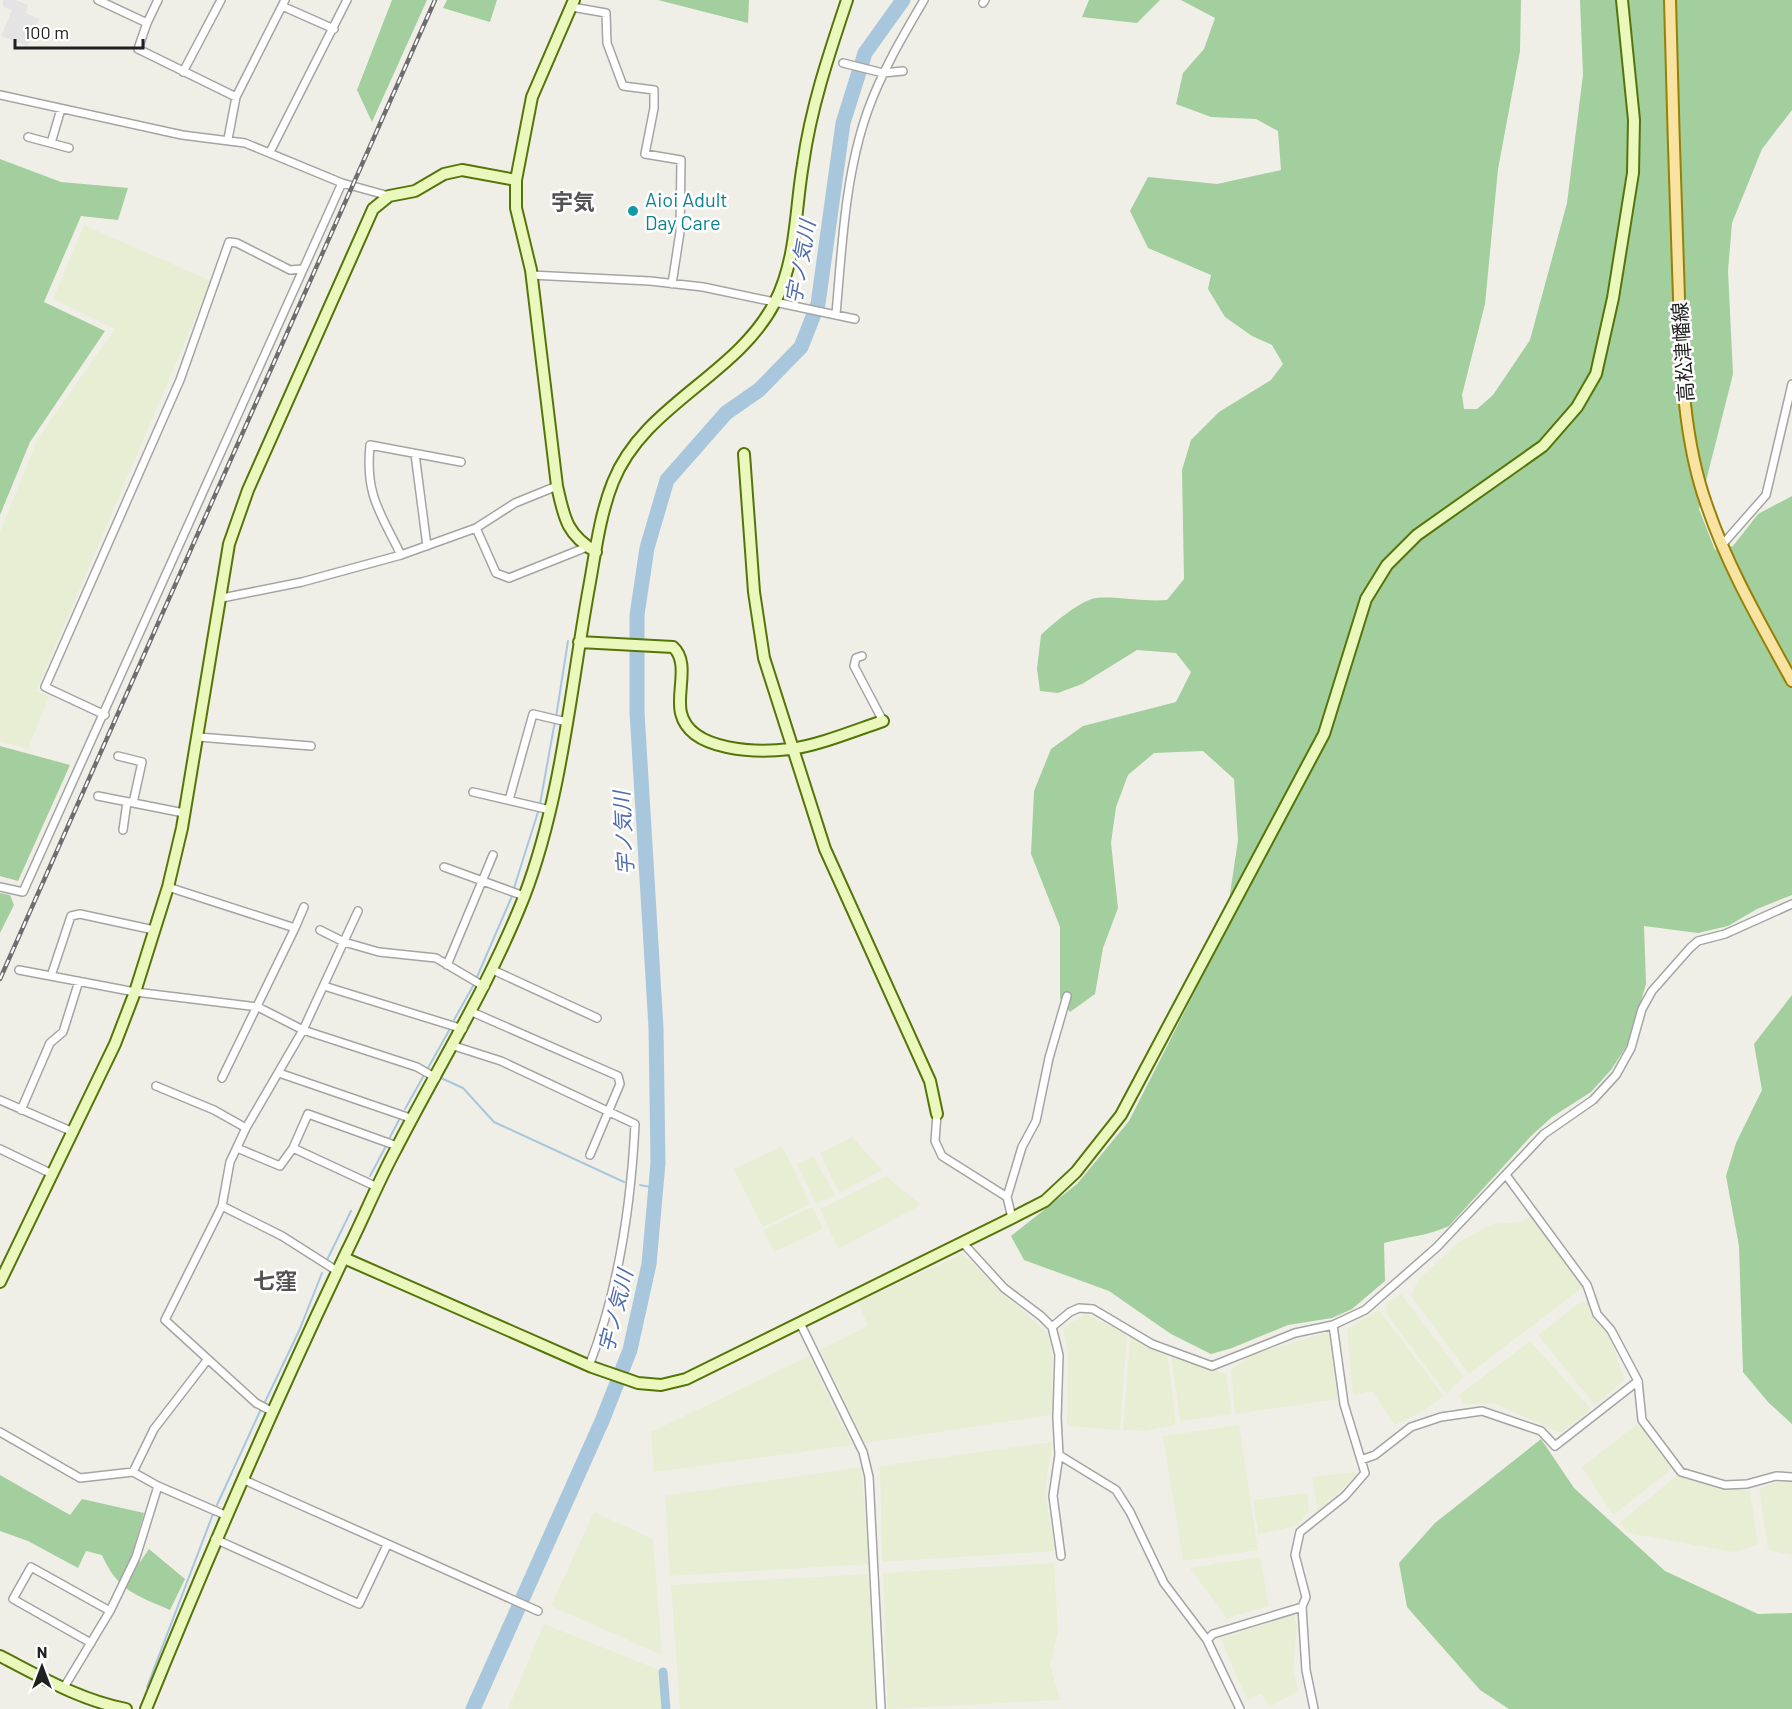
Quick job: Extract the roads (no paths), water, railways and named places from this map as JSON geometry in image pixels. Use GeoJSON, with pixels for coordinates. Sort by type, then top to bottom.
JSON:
{"type":"FeatureCollection","features":[{"type":"Feature","properties":{"kind":"main road","name":"高松津幡線"},"geometry":{"type":"LineString","coordinates":[[1670,0],[1682,359],[1689,431],[1706,504],[1722,545],[1740,585],[1792,681]]}},
{"type":"Feature","properties":{"kind":"street"},"geometry":{"type":"LineString","coordinates":[[158,0],[138,49],[236,97]]}},
{"type":"Feature","properties":{"kind":"street"},"geometry":{"type":"LineString","coordinates":[[183,72],[221,0]]}},
{"type":"Feature","properties":{"kind":"street"},"geometry":{"type":"LineString","coordinates":[[270,152],[347,0]]}},
{"type":"Feature","properties":{"kind":"street"},"geometry":{"type":"LineString","coordinates":[[146,1709],[225,1515],[337,1271],[397,1146],[454,1046],[493,970],[524,896],[550,810],[567,722],[591,550],[622,461],[665,413],[726,363],[751,337],[775,302],[792,249],[811,119],[847,0]]}},
{"type":"Feature","properties":{"kind":"street"},"geometry":{"type":"LineString","coordinates":[[834,313],[857,147],[881,72],[924,0]]}},
{"type":"Feature","properties":{"kind":"street"},"geometry":{"type":"LineString","coordinates":[[344,1258],[590,1366],[638,1383],[661,1385],[686,1379],[1012,1218],[1045,1201],[1076,1172],[1121,1115],[1324,734],[1359,614],[1376,580],[1399,550],[1417,534],[1543,446],[1577,407],[1596,374],[1613,298],[1634,173],[1634,120],[1622,0]]}},
{"type":"Feature","properties":{"kind":"street"},"geometry":{"type":"LineString","coordinates":[[102,1],[147,23]]}},
{"type":"Feature","properties":{"kind":"street"},"geometry":{"type":"LineString","coordinates":[[228,139],[236,97],[283,3],[334,29]]}},
{"type":"Feature","properties":{"kind":"street"},"geometry":{"type":"LineString","coordinates":[[591,550],[576,539],[567,524],[557,486],[531,275],[516,208],[516,180],[532,97],[573,3],[606,14],[608,43],[623,86],[654,90],[654,108],[645,154],[681,160],[680,232],[672,284]]}},
{"type":"Feature","properties":{"kind":"street"},"geometry":{"type":"LineString","coordinates":[[843,63],[881,72],[903,71]]}},
{"type":"Feature","properties":{"kind":"street"},"geometry":{"type":"LineString","coordinates":[[0,95],[182,135],[228,139],[270,152],[342,183],[389,196],[415,191],[444,174],[462,170],[516,180]]}},
{"type":"Feature","properties":{"kind":"street"},"geometry":{"type":"LineString","coordinates":[[51,143],[61,109]]}},
{"type":"Feature","properties":{"kind":"street"},"geometry":{"type":"LineString","coordinates":[[28,137],[69,148]]}},
{"type":"Feature","properties":{"kind":"street"},"geometry":{"type":"LineString","coordinates":[[0,887],[23,892],[105,715],[342,183]]}},
{"type":"Feature","properties":{"kind":"street"},"geometry":{"type":"LineString","coordinates":[[0,1282],[115,1044],[135,992],[168,887],[198,737],[229,544],[248,490],[373,209],[389,196]]}},
{"type":"Feature","properties":{"kind":"street"},"geometry":{"type":"LineString","coordinates":[[105,715],[45,687],[180,380],[219,273],[225,249],[229,243],[237,243],[290,270],[302,269]]}},
{"type":"Feature","properties":{"kind":"street"},"geometry":{"type":"LineString","coordinates":[[531,275],[672,284],[834,313],[855,319]]}},
{"type":"Feature","properties":{"kind":"street"},"geometry":{"type":"LineString","coordinates":[[1722,545],[1766,495],[1792,384]]}},
{"type":"Feature","properties":{"kind":"street"},"geometry":{"type":"LineString","coordinates":[[401,555],[370,491],[368,469],[370,445],[461,462]]}},
{"type":"Feature","properties":{"kind":"street"},"geometry":{"type":"LineString","coordinates":[[415,454],[427,546]]}},
{"type":"Feature","properties":{"kind":"street"},"geometry":{"type":"LineString","coordinates":[[744,454],[754,592],[764,658],[791,749],[825,849],[930,1081],[937,1114],[935,1141],[942,1156],[1007,1197]]}},
{"type":"Feature","properties":{"kind":"street"},"geometry":{"type":"LineString","coordinates":[[222,598],[302,582],[401,555],[476,528],[515,503],[557,486]]}},
{"type":"Feature","properties":{"kind":"street"},"geometry":{"type":"LineString","coordinates":[[476,528],[496,573],[509,578],[591,550]]}},
{"type":"Feature","properties":{"kind":"street"},"geometry":{"type":"LineString","coordinates":[[579,642],[673,647],[680,656],[680,712],[689,728],[701,738],[724,747],[791,749],[883,721],[854,666],[856,658],[862,656]]}},
{"type":"Feature","properties":{"kind":"street"},"geometry":{"type":"LineString","coordinates":[[509,800],[534,714],[567,722]]}},
{"type":"Feature","properties":{"kind":"street"},"geometry":{"type":"LineString","coordinates":[[198,737],[311,746]]}},
{"type":"Feature","properties":{"kind":"street"},"geometry":{"type":"LineString","coordinates":[[118,756],[142,762],[123,830]]}},
{"type":"Feature","properties":{"kind":"street"},"geometry":{"type":"LineString","coordinates":[[473,792],[550,810]]}},
{"type":"Feature","properties":{"kind":"street"},"geometry":{"type":"LineString","coordinates":[[98,796],[184,813]]}},
{"type":"Feature","properties":{"kind":"street"},"geometry":{"type":"LineString","coordinates":[[447,965],[493,855]]}},
{"type":"Feature","properties":{"kind":"street"},"geometry":{"type":"LineString","coordinates":[[444,867],[524,896]]}},
{"type":"Feature","properties":{"kind":"street"},"geometry":{"type":"LineString","coordinates":[[168,887],[295,928]]}},
{"type":"Feature","properties":{"kind":"street"},"geometry":{"type":"LineString","coordinates":[[1052,1327],[1070,1311],[1079,1308],[1093,1309],[1152,1344],[1212,1366],[1294,1334],[1333,1325],[1365,1310],[1437,1247],[1544,1134],[1593,1100],[1616,1075],[1631,1048],[1642,1009],[1652,991],[1698,940],[1725,934],[1792,904]]}},
{"type":"Feature","properties":{"kind":"street"},"geometry":{"type":"LineString","coordinates":[[222,1078],[304,907]]}},
{"type":"Feature","properties":{"kind":"street"},"geometry":{"type":"LineString","coordinates":[[273,1412],[256,1403],[165,1320],[222,1206],[230,1162],[246,1128],[303,1030],[358,911]]}},
{"type":"Feature","properties":{"kind":"street"},"geometry":{"type":"LineString","coordinates":[[51,976],[71,916],[81,914],[154,930]]}},
{"type":"Feature","properties":{"kind":"street"},"geometry":{"type":"LineString","coordinates":[[320,930],[344,942],[388,953],[436,958],[484,987]]}},
{"type":"Feature","properties":{"kind":"street"},"geometry":{"type":"LineString","coordinates":[[19,969],[135,992],[258,1007],[303,1030],[417,1067],[436,1078]]}},
{"type":"Feature","properties":{"kind":"street"},"geometry":{"type":"LineString","coordinates":[[493,970],[597,1018]]}},
{"type":"Feature","properties":{"kind":"street"},"geometry":{"type":"LineString","coordinates":[[21,1110],[50,1043],[63,1032],[79,981]]}},
{"type":"Feature","properties":{"kind":"street"},"geometry":{"type":"LineString","coordinates":[[324,986],[463,1029]]}},
{"type":"Feature","properties":{"kind":"street"},"geometry":{"type":"LineString","coordinates":[[1012,1218],[1007,1197],[1022,1147],[1036,1121],[1049,1058],[1067,996]]}},
{"type":"Feature","properties":{"kind":"street"},"geometry":{"type":"LineString","coordinates":[[472,1012],[618,1076],[620,1084],[590,1155]]}},
{"type":"Feature","properties":{"kind":"street"},"geometry":{"type":"LineString","coordinates":[[454,1046],[501,1061],[609,1110],[634,1124],[632,1181],[611,1296],[603,1331],[590,1366]]}},
{"type":"Feature","properties":{"kind":"street"},"geometry":{"type":"LineString","coordinates":[[279,1073],[413,1119]]}},
{"type":"Feature","properties":{"kind":"street"},"geometry":{"type":"LineString","coordinates":[[156,1086],[214,1110],[246,1128]]}},
{"type":"Feature","properties":{"kind":"street"},"geometry":{"type":"LineString","coordinates":[[0,1100],[73,1132]]}},
{"type":"Feature","properties":{"kind":"street"},"geometry":{"type":"LineString","coordinates":[[237,1148],[280,1166],[292,1148],[308,1114],[397,1146]]}},
{"type":"Feature","properties":{"kind":"street"},"geometry":{"type":"LineString","coordinates":[[292,1148],[377,1187]]}},
{"type":"Feature","properties":{"kind":"street"},"geometry":{"type":"LineString","coordinates":[[0,1149],[52,1174]]}},
{"type":"Feature","properties":{"kind":"street"},"geometry":{"type":"LineString","coordinates":[[1506,1175],[1587,1285],[1597,1314],[1611,1330],[1638,1381],[1642,1420],[1681,1472],[1725,1485],[1747,1484],[1776,1476],[1792,1477]]}},
{"type":"Feature","properties":{"kind":"street"},"geometry":{"type":"LineString","coordinates":[[222,1206],[282,1236],[337,1271]]}},
{"type":"Feature","properties":{"kind":"street"},"geometry":{"type":"LineString","coordinates":[[963,1243],[1004,1288],[1052,1327],[1059,1354],[1057,1418],[1059,1455],[1053,1496],[1061,1556]]}},
{"type":"Feature","properties":{"kind":"street"},"geometry":{"type":"LineString","coordinates":[[800,1323],[863,1452],[870,1477],[881,1709]]}},
{"type":"Feature","properties":{"kind":"street"},"geometry":{"type":"LineString","coordinates":[[1314,1709],[1306,1670],[1302,1607],[1306,1597],[1295,1555],[1300,1532],[1345,1496],[1365,1473],[1344,1404],[1333,1325]]}},
{"type":"Feature","properties":{"kind":"street"},"geometry":{"type":"LineString","coordinates":[[133,1472],[154,1429],[208,1359]]}},
{"type":"Feature","properties":{"kind":"street"},"geometry":{"type":"LineString","coordinates":[[1361,1460],[1375,1455],[1411,1427],[1441,1417],[1482,1411],[1541,1431],[1555,1446],[1638,1381]]}},
{"type":"Feature","properties":{"kind":"street"},"geometry":{"type":"LineString","coordinates":[[0,1432],[80,1478],[133,1472],[158,1486],[225,1515]]}},
{"type":"Feature","properties":{"kind":"street"},"geometry":{"type":"LineString","coordinates":[[1059,1455],[1116,1490],[1130,1512],[1164,1583],[1207,1640],[1240,1709]]}},
{"type":"Feature","properties":{"kind":"street"},"geometry":{"type":"LineString","coordinates":[[242,1479],[538,1611]]}},
{"type":"Feature","properties":{"kind":"street"},"geometry":{"type":"LineString","coordinates":[[63,1689],[110,1611],[136,1557],[158,1486]]}},
{"type":"Feature","properties":{"kind":"street"},"geometry":{"type":"LineString","coordinates":[[215,1539],[359,1604],[387,1545]]}},
{"type":"Feature","properties":{"kind":"street"},"geometry":{"type":"LineString","coordinates":[[91,1643],[13,1599],[31,1567],[110,1611]]}},
{"type":"Feature","properties":{"kind":"street"},"geometry":{"type":"LineString","coordinates":[[1207,1640],[1213,1634],[1302,1607]]}},
{"type":"Feature","properties":{"kind":"street"},"geometry":{"type":"LineString","coordinates":[[0,1656],[63,1689],[100,1704],[126,1709]]}},
{"type":"Feature","properties":{"kind":"waterway","name":"宇ノ気川"},"geometry":{"type":"LineString","coordinates":[[473,1709],[602,1421],[630,1350],[649,1264],[658,1163],[656,1028],[637,712],[637,615],[647,548],[667,480],[726,413],[759,390],[801,347],[818,304],[843,123],[865,53],[903,0]]}},
{"type":"Feature","properties":{"kind":"waterway"},"geometry":{"type":"LineString","coordinates":[[556,717],[568,641]]}},
{"type":"Feature","properties":{"kind":"waterway"},"geometry":{"type":"LineString","coordinates":[[540,804],[555,721]]}},
{"type":"Feature","properties":{"kind":"waterway"},"geometry":{"type":"LineString","coordinates":[[514,888],[538,812]]}},
{"type":"Feature","properties":{"kind":"waterway"},"geometry":{"type":"LineString","coordinates":[[477,977],[512,896]]}},
{"type":"Feature","properties":{"kind":"waterway"},"geometry":{"type":"LineString","coordinates":[[454,1020],[473,986]]}},
{"type":"Feature","properties":{"kind":"waterway"},"geometry":{"type":"LineString","coordinates":[[428,1068],[451,1027]]}},
{"type":"Feature","properties":{"kind":"waterway"},"geometry":{"type":"LineString","coordinates":[[405,1109],[424,1075]]}},
{"type":"Feature","properties":{"kind":"waterway"},"geometry":{"type":"LineString","coordinates":[[441,1078],[463,1088],[494,1122],[624,1182]]}},
{"type":"Feature","properties":{"kind":"waterway"},"geometry":{"type":"LineString","coordinates":[[389,1139],[400,1118]]}},
{"type":"Feature","properties":{"kind":"waterway"},"geometry":{"type":"LineString","coordinates":[[370,1176],[386,1146]]}},
{"type":"Feature","properties":{"kind":"waterway"},"geometry":{"type":"LineString","coordinates":[[640,1185],[656,1188]]}},
{"type":"Feature","properties":{"kind":"waterway"},"geometry":{"type":"LineString","coordinates":[[327,1260],[351,1211]]}},
{"type":"Feature","properties":{"kind":"waterway"},"geometry":{"type":"LineString","coordinates":[[264,1404],[299,1331],[322,1273]]}},
{"type":"Feature","properties":{"kind":"waterway"},"geometry":{"type":"LineString","coordinates":[[217,1505],[261,1409]]}},
{"type":"Feature","properties":{"kind":"waterway"},"geometry":{"type":"LineString","coordinates":[[147,1687],[213,1514]]}},
{"type":"Feature","properties":{"kind":"waterway"},"geometry":{"type":"LineString","coordinates":[[663,1672],[666,1709]]}},
{"type":"Feature","properties":{"kind":"railway"},"geometry":{"type":"LineString","coordinates":[[0,979],[435,0]]}},
{"type":"Feature","properties":{"kind":"place","name":"Aioi Adult Day Care"},"geometry":{"type":"Point","coordinates":[633,211]}},
{"type":"Feature","properties":{"kind":"district","name":"宇気"},"geometry":{"type":"Point","coordinates":[573,202]}},
{"type":"Feature","properties":{"kind":"district","name":"七窪"},"geometry":{"type":"Point","coordinates":[275,1281]}}]}
